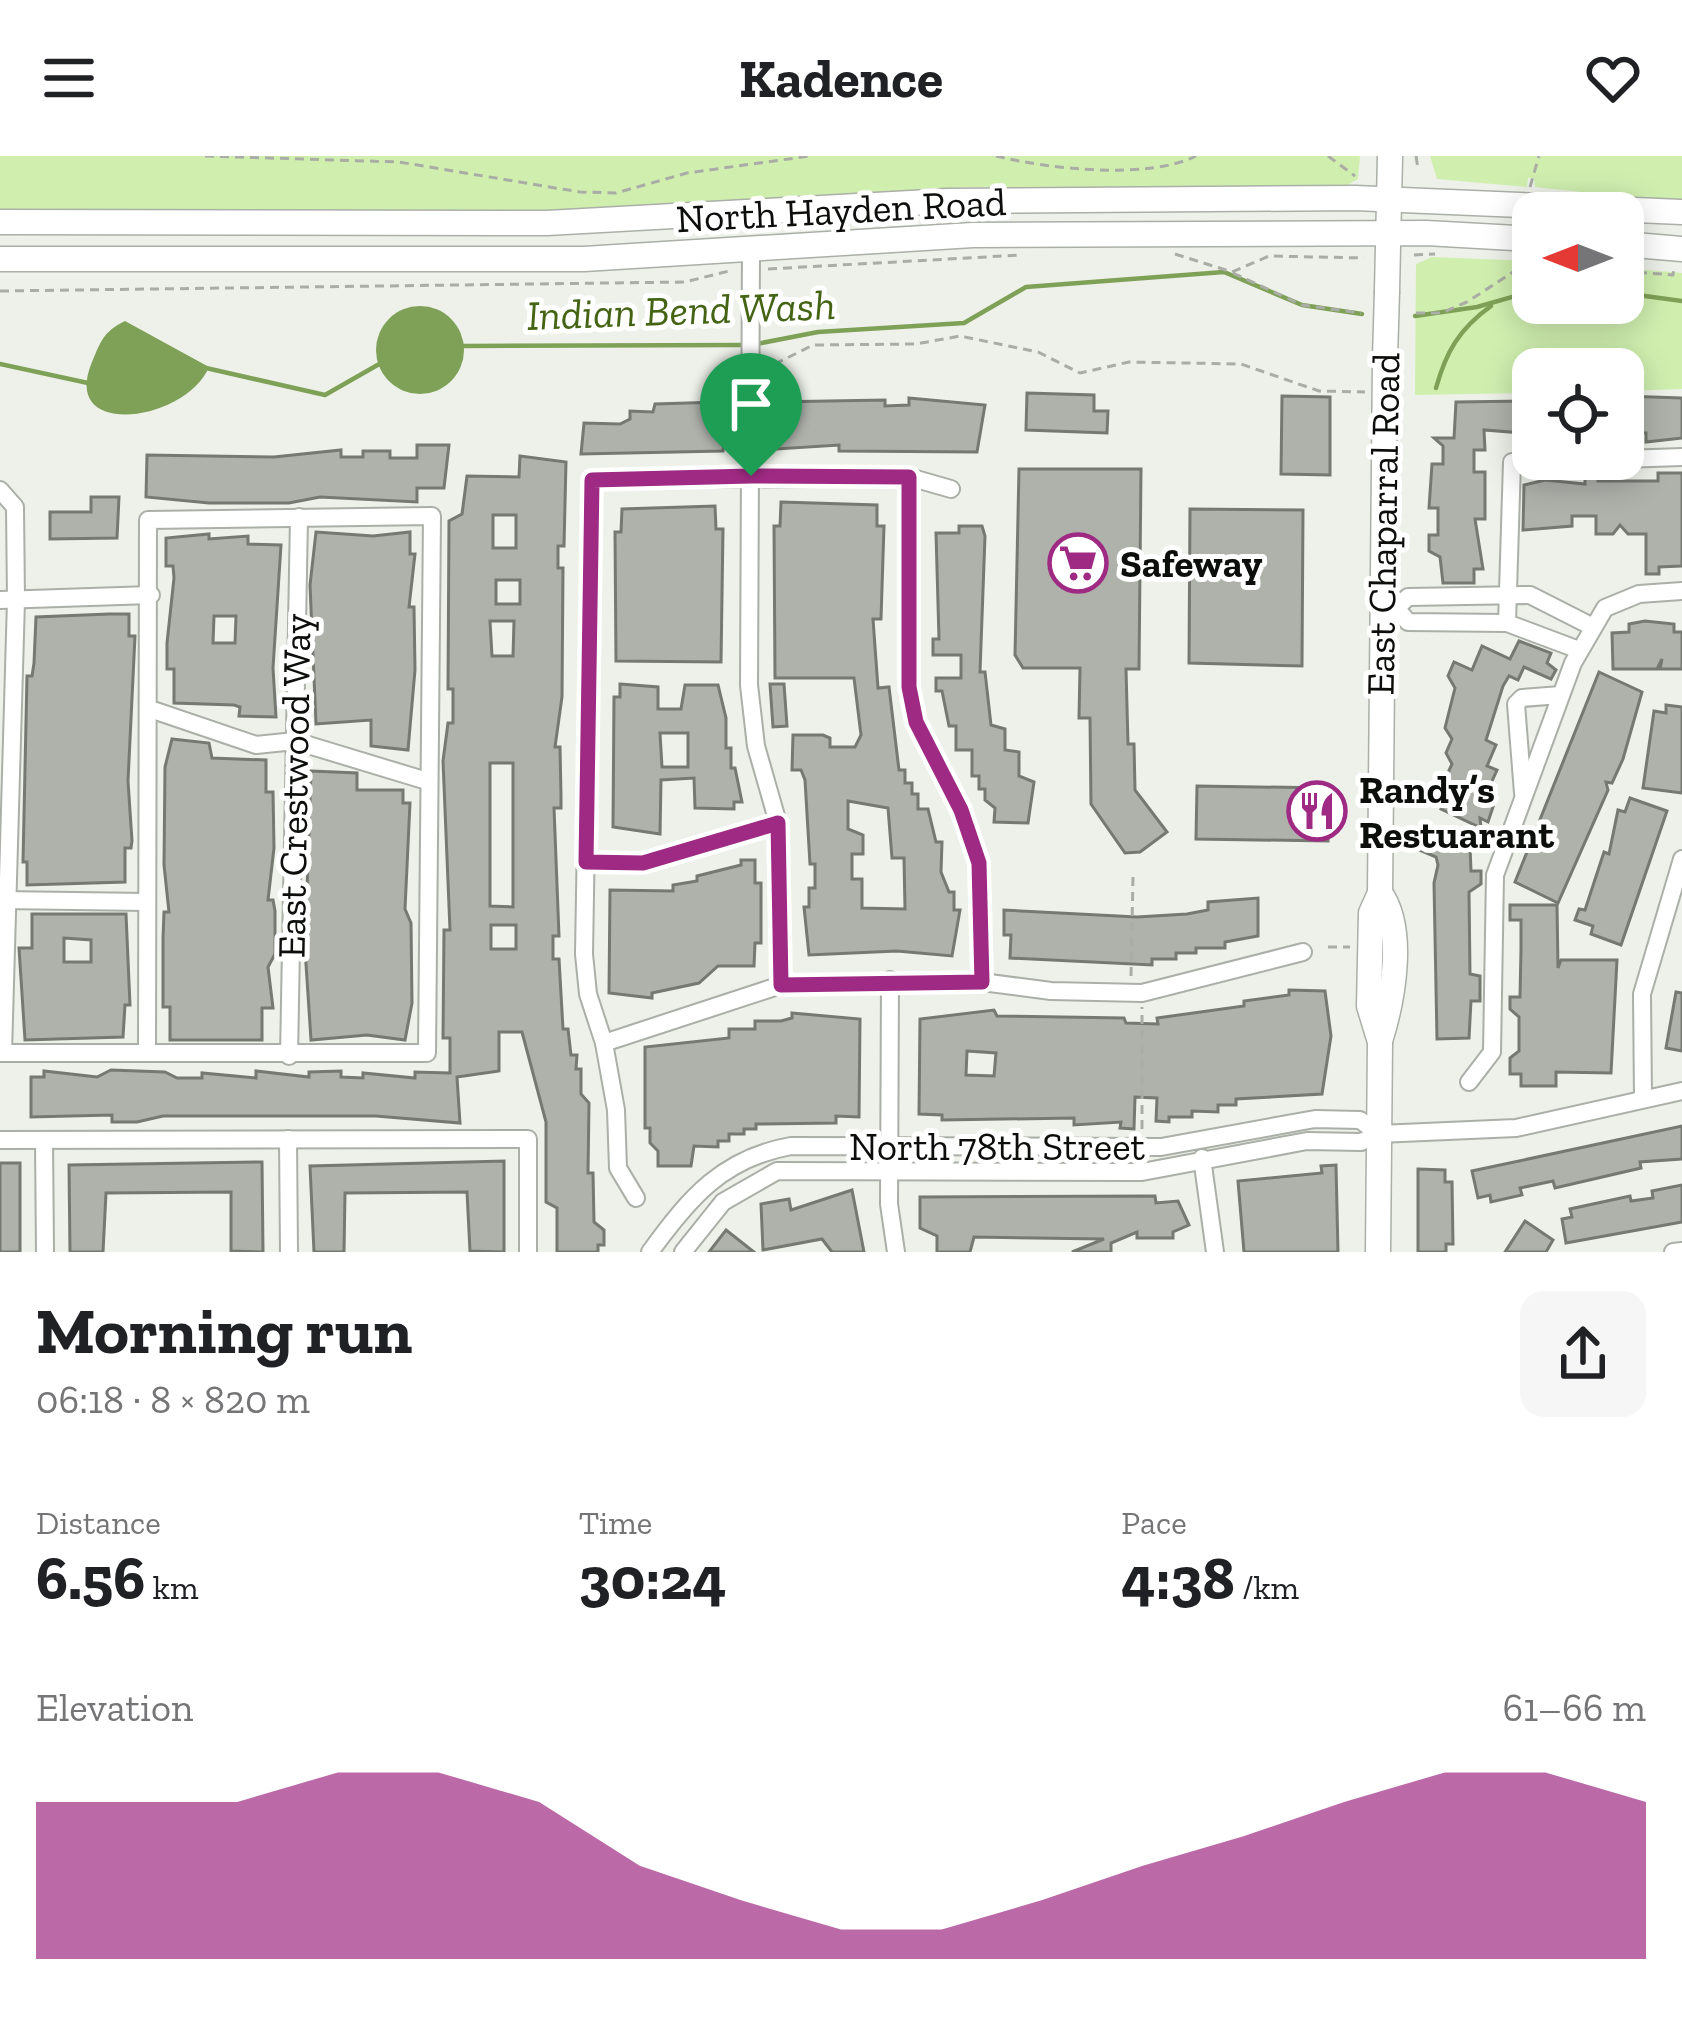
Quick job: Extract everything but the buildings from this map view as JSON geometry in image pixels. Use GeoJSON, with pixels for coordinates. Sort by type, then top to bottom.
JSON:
{"type":"FeatureCollection","features":[{"type":"Feature","properties":{"kind":"main road","name":"East Chaparral Road"},"geometry":{"type":"LineString","coordinates":[[1378,1252],[1380,1042],[1369,1006],[1371,914],[1380,893],[1390,156]]}},
{"type":"Feature","properties":{"kind":"main road","name":"North Hayden Road"},"geometry":{"type":"LineString","coordinates":[[0,222],[548,223],[947,201],[1389,198],[1682,212]]}},
{"type":"Feature","properties":{"kind":"main road","name":"North Hayden Road"},"geometry":{"type":"LineString","coordinates":[[0,259],[758,258],[973,235],[1388,233],[1512,245]]}},
{"type":"Feature","properties":{"kind":"main road"},"geometry":{"type":"LineString","coordinates":[[1644,249],[1678,258]]}},
{"type":"Feature","properties":{"kind":"street"},"geometry":{"type":"LineString","coordinates":[[758,258],[750,381],[751,713],[778,823],[781,985]]}},
{"type":"Feature","properties":{"kind":"street"},"geometry":{"type":"LineString","coordinates":[[1644,459],[1682,458]]}},
{"type":"Feature","properties":{"kind":"street"},"geometry":{"type":"LineString","coordinates":[[1507,622],[1512,462]]}},
{"type":"Feature","properties":{"kind":"street"},"geometry":{"type":"LineString","coordinates":[[909,477],[909,687],[916,722],[961,810],[979,863],[982,982]]}},
{"type":"Feature","properties":{"kind":"street"},"geometry":{"type":"LineString","coordinates":[[636,1198],[618,1168],[616,1110],[586,974],[592,480],[909,477],[951,489]]}},
{"type":"Feature","properties":{"kind":"street"},"geometry":{"type":"LineString","coordinates":[[0,490],[15,508],[8,600],[1,1053],[289,1056],[427,1053],[432,516],[148,520],[147,1053]]}},
{"type":"Feature","properties":{"kind":"street","name":"East Crestwood Way"},"geometry":{"type":"LineString","coordinates":[[289,1056],[299,517]]}},
{"type":"Feature","properties":{"kind":"street"},"geometry":{"type":"LineString","coordinates":[[1469,1082],[1492,1052],[1495,875],[1580,650],[1605,608],[1620,600],[1682,591]]}},
{"type":"Feature","properties":{"kind":"street"},"geometry":{"type":"LineString","coordinates":[[8,600],[151,595]]}},
{"type":"Feature","properties":{"kind":"street"},"geometry":{"type":"LineString","coordinates":[[1386,607],[1408,597],[1529,595],[1591,626]]}},
{"type":"Feature","properties":{"kind":"street"},"geometry":{"type":"LineString","coordinates":[[1461,622],[1462,596]]}},
{"type":"Feature","properties":{"kind":"street"},"geometry":{"type":"LineString","coordinates":[[1386,607],[1408,622],[1507,622],[1580,650]]}},
{"type":"Feature","properties":{"kind":"street"},"geometry":{"type":"LineString","coordinates":[[1523,794],[1516,704],[1522,698],[1561,695]]}},
{"type":"Feature","properties":{"kind":"street"},"geometry":{"type":"LineString","coordinates":[[150,709],[256,745],[295,741],[427,781]]}},
{"type":"Feature","properties":{"kind":"street"},"geometry":{"type":"LineString","coordinates":[[586,862],[643,863],[778,823]]}},
{"type":"Feature","properties":{"kind":"street"},"geometry":{"type":"LineString","coordinates":[[1643,1098],[1642,994],[1682,859]]}},
{"type":"Feature","properties":{"kind":"street"},"geometry":{"type":"LineString","coordinates":[[3,901],[147,902]]}},
{"type":"Feature","properties":{"kind":"street"},"geometry":{"type":"LineString","coordinates":[[604,1043],[781,985],[982,982],[1051,992],[1136,993],[1303,952]]}},
{"type":"Feature","properties":{"kind":"street"},"geometry":{"type":"LineString","coordinates":[[890,980],[890,1170],[896,1252]]}},
{"type":"Feature","properties":{"kind":"street","name":"North 78th Street"},"geometry":{"type":"LineString","coordinates":[[683,1252],[723,1202],[758,1179],[794,1169],[1142,1172],[1307,1142],[1361,1142],[1379,1134],[1516,1127],[1682,1091]]}},
{"type":"Feature","properties":{"kind":"street","name":"North 78th Street"},"geometry":{"type":"LineString","coordinates":[[650,1252],[708,1180],[760,1152],[791,1146],[1161,1147],[1315,1119],[1360,1120],[1379,1134]]}},
{"type":"Feature","properties":{"kind":"street"},"geometry":{"type":"LineString","coordinates":[[288,1138],[289,1252]]}},
{"type":"Feature","properties":{"kind":"street"},"geometry":{"type":"LineString","coordinates":[[0,1140],[528,1139],[528,1252]]}},
{"type":"Feature","properties":{"kind":"street"},"geometry":{"type":"LineString","coordinates":[[44,1140],[45,1252]]}},
{"type":"Feature","properties":{"kind":"street"},"geometry":{"type":"LineString","coordinates":[[1197,1141],[1215,1252]]}},
{"type":"Feature","properties":{"kind":"street"},"geometry":{"type":"LineString","coordinates":[[1673,1252],[1682,1251]]}},
{"type":"Feature","properties":{"kind":"path"},"geometry":{"type":"LineString","coordinates":[[205,156],[399,163],[598,193],[654,186],[687,173],[810,156]]}},
{"type":"Feature","properties":{"kind":"path"},"geometry":{"type":"LineString","coordinates":[[996,156],[1065,168],[1176,166],[1196,156]]}},
{"type":"Feature","properties":{"kind":"path"},"geometry":{"type":"LineString","coordinates":[[1328,156],[1355,176]]}},
{"type":"Feature","properties":{"kind":"path"},"geometry":{"type":"LineString","coordinates":[[1416,156],[1418,169]]}},
{"type":"Feature","properties":{"kind":"path"},"geometry":{"type":"LineString","coordinates":[[1531,187],[1539,156]]}},
{"type":"Feature","properties":{"kind":"path"},"geometry":{"type":"LineString","coordinates":[[1168,254],[1232,272],[1302,305],[1361,313]]}},
{"type":"Feature","properties":{"kind":"path"},"geometry":{"type":"LineString","coordinates":[[758,258],[1032,255]]}},
{"type":"Feature","properties":{"kind":"path"},"geometry":{"type":"LineString","coordinates":[[1232,272],[1269,256],[1364,258]]}},
{"type":"Feature","properties":{"kind":"path"},"geometry":{"type":"LineString","coordinates":[[1644,273],[1673,275],[1678,258]]}},
{"type":"Feature","properties":{"kind":"path"},"geometry":{"type":"LineString","coordinates":[[0,291],[686,282],[735,269]]}},
{"type":"Feature","properties":{"kind":"path"},"geometry":{"type":"LineString","coordinates":[[1416,313],[1441,313],[1467,302],[1512,270]]}},
{"type":"Feature","properties":{"kind":"path"},"geometry":{"type":"LineString","coordinates":[[750,381],[813,345],[916,344],[960,336],[1038,352],[1080,373],[1129,362],[1241,364],[1319,391],[1385,382]]}},
{"type":"Feature","properties":{"kind":"path"},"geometry":{"type":"LineString","coordinates":[[1133,876],[1142,1138]]}},
{"type":"Feature","properties":{"kind":"path"},"geometry":{"type":"LineString","coordinates":[[1328,947],[1355,947]]}},
{"type":"Feature","properties":{"kind":"shaded area"},"geometry":{"type":"Polygon","coordinates":[[[0,156],[1360,156],[1358,179],[1344,187],[969,187],[568,211],[0,210],[0,156]]]}},
{"type":"Feature","properties":{"kind":"shaded area"},"geometry":{"type":"Polygon","coordinates":[[[1430,156],[1682,156],[1682,203],[1644,199],[1644,192],[1535,187],[1534,178],[1528,178],[1527,187],[1437,179],[1430,156]]]}},
{"type":"Feature","properties":{"kind":"shaded area"},"geometry":{"type":"Polygon","coordinates":[[[1432,257],[1512,260],[1512,324],[1644,324],[1644,270],[1682,273],[1682,389],[1644,390],[1644,348],[1512,348],[1512,393],[1415,395],[1416,264],[1432,257]]]}},
{"type":"Feature","properties":{"kind":"shaded area"},"geometry":{"type":"Polygon","coordinates":[[[420,306],[437,309],[451,319],[461,333],[461,367],[451,381],[437,391],[420,394],[403,391],[389,381],[379,367],[376,350],[379,333],[389,319],[403,309],[420,306]]]}},
{"type":"Feature","properties":{"kind":"shaded area"},"geometry":{"type":"Polygon","coordinates":[[[125,321],[209,367],[196,386],[153,410],[130,414],[108,412],[93,403],[87,387],[92,362],[104,338],[125,321]]]}},
{"type":"Feature","properties":{"kind":"waterway","name":"Indian Bend Wash"},"geometry":{"type":"LineString","coordinates":[[756,344],[818,332],[964,323],[1026,287],[1224,272],[1302,305],[1362,314]]}},
{"type":"Feature","properties":{"kind":"waterway","name":"Indian Bend Wash"},"geometry":{"type":"LineString","coordinates":[[1644,296],[1682,301]]}},
{"type":"Feature","properties":{"kind":"waterway","name":"Indian Bend Wash"},"geometry":{"type":"LineString","coordinates":[[1415,316],[1512,297]]}},
{"type":"Feature","properties":{"kind":"waterway"},"geometry":{"type":"LineString","coordinates":[[1436,388],[1455,342],[1491,306]]}},
{"type":"Feature","properties":{"kind":"waterway","name":"Indian Bend Wash"},"geometry":{"type":"LineString","coordinates":[[462,346],[745,345]]}},
{"type":"Feature","properties":{"kind":"waterway","name":"Indian Bend Wash"},"geometry":{"type":"LineString","coordinates":[[206,368],[325,395],[381,363]]}},
{"type":"Feature","properties":{"kind":"waterway","name":"Indian Bend Wash"},"geometry":{"type":"LineString","coordinates":[[0,364],[88,383]]}},
{"type":"Feature","properties":{"kind":"place","name":"Safeway"},"geometry":{"type":"Point","coordinates":[1078,563]}},
{"type":"Feature","properties":{"kind":"place","name":"Randy’s Restuarant"},"geometry":{"type":"Point","coordinates":[1317,811]}},
{"type":"Feature","properties":{"kind":"route"},"geometry":{"type":"LineString","coordinates":[[751,476],[909,477],[909,687],[916,722],[961,810],[979,863],[982,982],[781,985],[778,823],[709,839],[643,863],[586,862],[592,480],[751,476]]}}]}
